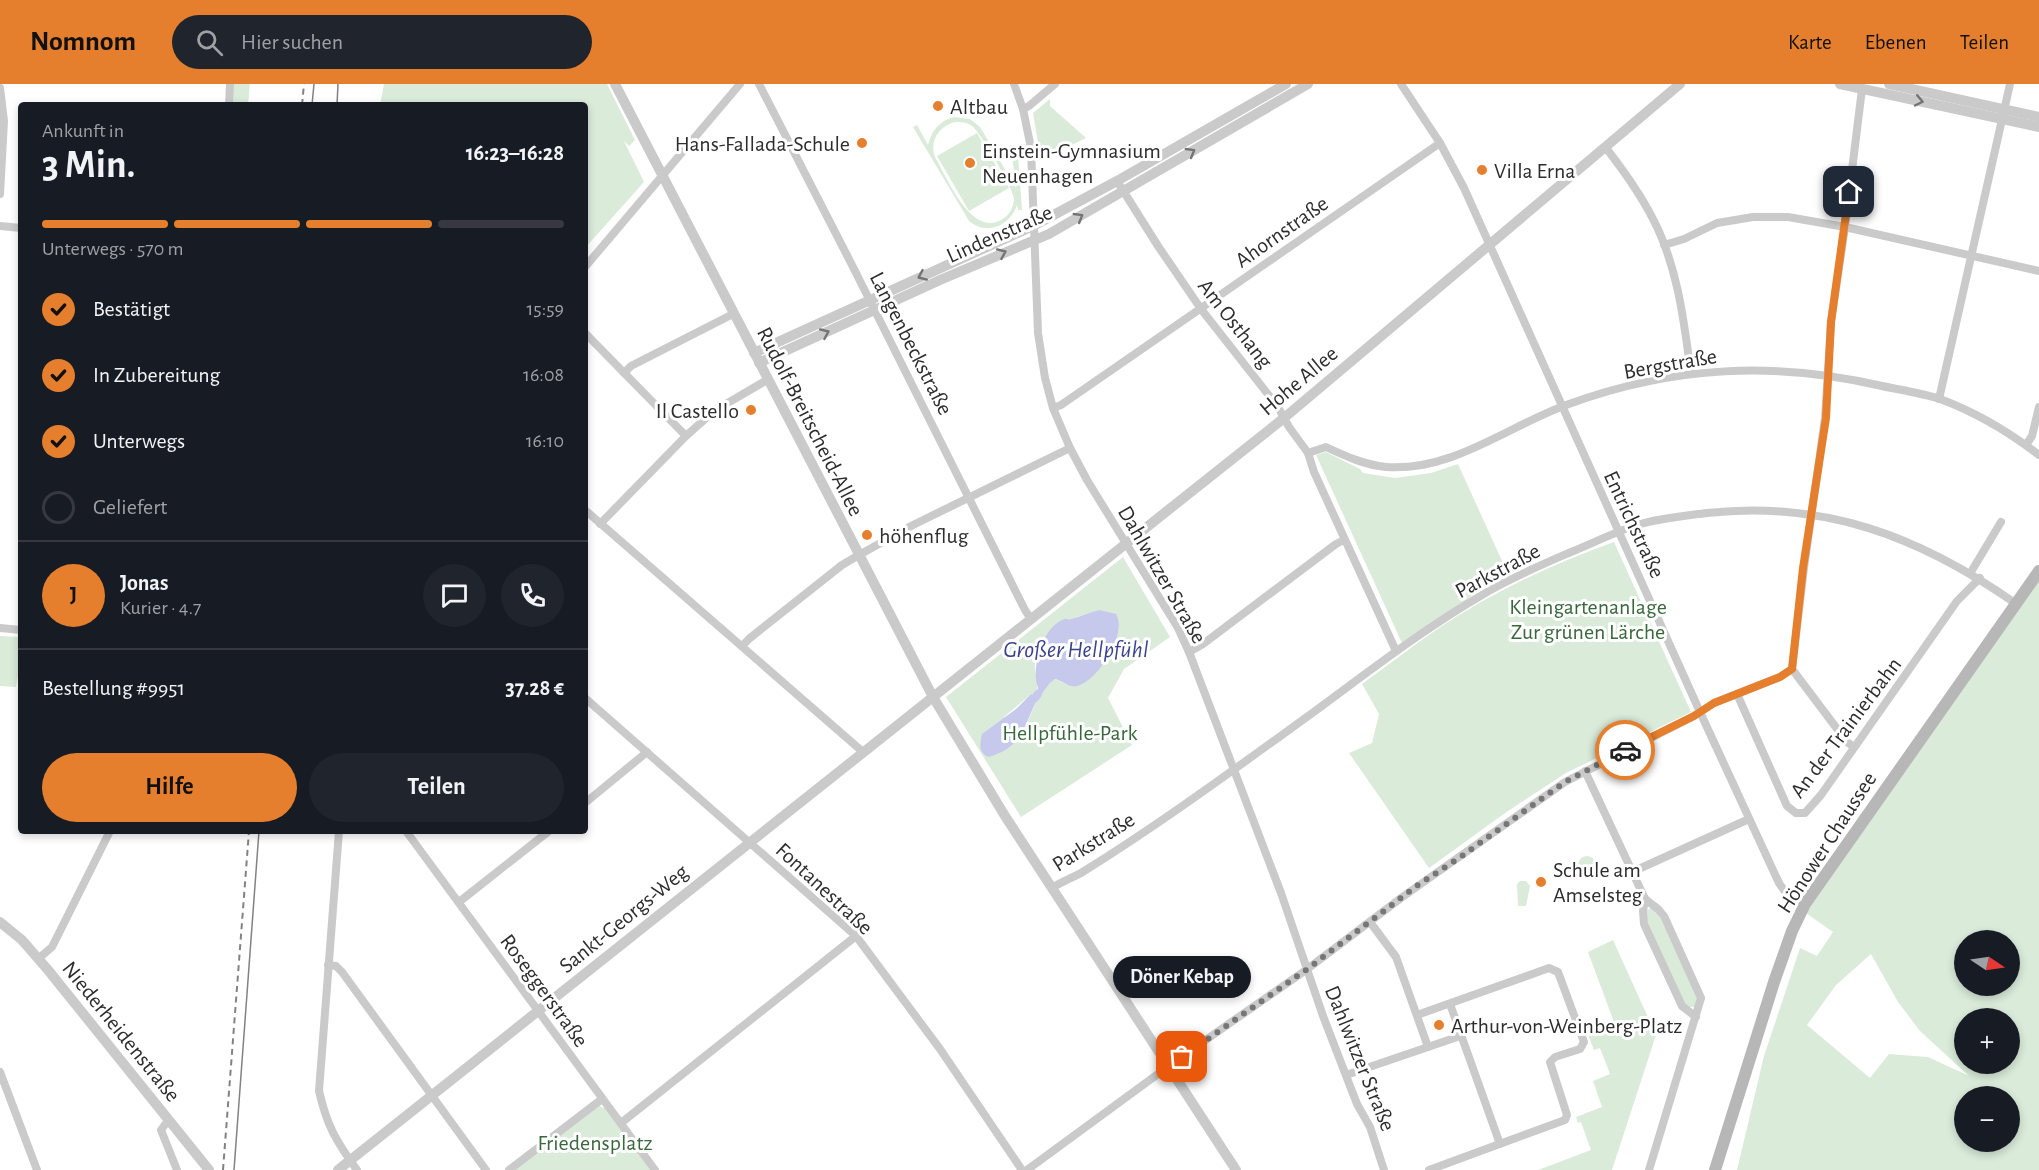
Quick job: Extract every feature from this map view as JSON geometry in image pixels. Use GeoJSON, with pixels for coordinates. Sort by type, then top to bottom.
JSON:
{"type":"FeatureCollection","features":[{"type":"Feature","properties":{"kind":"main road","name":"Hönower Chaussee"},"geometry":{"type":"LineString","coordinates":[[1715,1170],[1774,981],[1792,931],[1805,904],[2039,571]]}},
{"type":"Feature","properties":{"kind":"street"},"geometry":{"type":"LineString","coordinates":[[229,102],[230,84]]}},
{"type":"Feature","properties":{"kind":"street","name":"Rudolf-Breitscheid-Allee"},"geometry":{"type":"LineString","coordinates":[[615,84],[933,697],[987,788],[1236,1170]]}},
{"type":"Feature","properties":{"kind":"street"},"geometry":{"type":"LineString","coordinates":[[588,263],[740,84]]}},
{"type":"Feature","properties":{"kind":"street","name":"Langenbeckstraße"},"geometry":{"type":"LineString","coordinates":[[759,84],[1031,619]]}},
{"type":"Feature","properties":{"kind":"street","name":"Dahlwitzer Straße"},"geometry":{"type":"LineString","coordinates":[[1014,84],[1023,109],[1031,148],[1038,333],[1045,378],[1053,408],[1087,480],[1178,628],[1189,652],[1281,892],[1306,970],[1346,1075],[1371,1130],[1384,1170]]}},
{"type":"Feature","properties":{"kind":"street"},"geometry":{"type":"LineString","coordinates":[[1023,109],[1055,84]]}},
{"type":"Feature","properties":{"kind":"street","name":"Lindenstraße"},"geometry":{"type":"LineString","coordinates":[[872,305],[1049,234],[1119,186],[1286,84]]}},
{"type":"Feature","properties":{"kind":"street","name":"Lindenstraße"},"geometry":{"type":"LineString","coordinates":[[756,358],[1119,186],[1308,84]]}},
{"type":"Feature","properties":{"kind":"street","name":"Entrichstraße"},"geometry":{"type":"LineString","coordinates":[[1401,84],[1440,143],[1464,188],[1749,819],[1786,893],[1805,904]]}},
{"type":"Feature","properties":{"kind":"street","name":"Hohe Allee"},"geometry":{"type":"LineString","coordinates":[[933,697],[1284,418],[1680,84]]}},
{"type":"Feature","properties":{"kind":"street"},"geometry":{"type":"LineString","coordinates":[[1840,84],[2005,114],[2039,117]]}},
{"type":"Feature","properties":{"kind":"street"},"geometry":{"type":"LineString","coordinates":[[1889,84],[2005,114],[2039,127]]}},
{"type":"Feature","properties":{"kind":"street"},"geometry":{"type":"LineString","coordinates":[[1940,399],[2010,84]]}},
{"type":"Feature","properties":{"kind":"street"},"geometry":{"type":"LineString","coordinates":[[0,88],[4,124],[0,194]]}},
{"type":"Feature","properties":{"kind":"street"},"geometry":{"type":"LineString","coordinates":[[1854,747],[1847,742],[1792,669],[1826,418],[1831,322],[1862,89]]}},
{"type":"Feature","properties":{"kind":"street","name":"Ahornstraße"},"geometry":{"type":"LineString","coordinates":[[1053,408],[1061,405],[1440,143]]}},
{"type":"Feature","properties":{"kind":"street"},"geometry":{"type":"LineString","coordinates":[[1606,148],[1631,180],[1655,222],[1664,245],[1682,307],[1691,374]]}},
{"type":"Feature","properties":{"kind":"street","name":"Am Osthang"},"geometry":{"type":"LineString","coordinates":[[1119,186],[1201,309],[1278,407],[1308,453],[1344,540],[1396,651]]}},
{"type":"Feature","properties":{"kind":"street"},"geometry":{"type":"LineString","coordinates":[[1664,245],[1690,237],[1706,226],[1717,223],[1753,217],[1788,217],[1845,227],[2039,271]]}},
{"type":"Feature","properties":{"kind":"street"},"geometry":{"type":"LineString","coordinates":[[0,226],[18,228]]}},
{"type":"Feature","properties":{"kind":"street"},"geometry":{"type":"LineString","coordinates":[[624,373],[631,366],[733,314]]}},
{"type":"Feature","properties":{"kind":"street"},"geometry":{"type":"LineString","coordinates":[[588,336],[686,436]]}},
{"type":"Feature","properties":{"kind":"street","name":"Bergstraße"},"geometry":{"type":"LineString","coordinates":[[1308,453],[1326,447],[1350,458],[1385,466],[1422,466],[1449,458],[1562,407],[1645,382],[1691,374],[1758,370],[1828,374],[1940,399],[1998,427],[2039,455]]}},
{"type":"Feature","properties":{"kind":"street"},"geometry":{"type":"LineString","coordinates":[[600,524],[686,436],[723,404],[767,380]]}},
{"type":"Feature","properties":{"kind":"street"},"geometry":{"type":"LineString","coordinates":[[2026,445],[2032,436],[2039,407]]}},
{"type":"Feature","properties":{"kind":"street"},"geometry":{"type":"LineString","coordinates":[[742,646],[842,565],[913,525],[1070,448]]}},
{"type":"Feature","properties":{"kind":"street","name":"Parkstraße"},"geometry":{"type":"LineString","coordinates":[[1052,888],[1118,849],[1235,768],[1396,651],[1481,595],[1505,582],[1638,525],[1678,516],[1719,512],[1766,510],[1812,514],[1891,534],[1971,572],[2015,603]]}},
{"type":"Feature","properties":{"kind":"street"},"geometry":{"type":"LineString","coordinates":[[588,513],[862,752]]}},
{"type":"Feature","properties":{"kind":"street"},"geometry":{"type":"LineString","coordinates":[[1971,572],[2001,522]]}},
{"type":"Feature","properties":{"kind":"street"},"geometry":{"type":"LineString","coordinates":[[1189,652],[1344,540]]}},
{"type":"Feature","properties":{"kind":"street","name":"An der Trainierbahn"},"geometry":{"type":"LineString","coordinates":[[1737,694],[1787,806],[1796,813],[1805,813],[1810,810],[1958,601],[1980,578]]}},
{"type":"Feature","properties":{"kind":"street"},"geometry":{"type":"LineString","coordinates":[[0,628],[18,630]]}},
{"type":"Feature","properties":{"kind":"street"},"geometry":{"type":"LineString","coordinates":[[1024,1170],[1306,970],[1418,885],[1565,782],[1714,703],[1780,677],[1792,669]]}},
{"type":"Feature","properties":{"kind":"street","name":"Sankt-Georgs-Weg"},"geometry":{"type":"LineString","coordinates":[[338,1170],[353,1165],[432,1096],[933,697]]}},
{"type":"Feature","properties":{"kind":"street","name":"Fontanestraße"},"geometry":{"type":"LineString","coordinates":[[588,701],[856,936],[940,1049],[1024,1170]]}},
{"type":"Feature","properties":{"kind":"street"},"geometry":{"type":"LineString","coordinates":[[588,801],[647,752]]}},
{"type":"Feature","properties":{"kind":"street"},"geometry":{"type":"LineString","coordinates":[[1585,771],[1645,899],[1659,909],[1664,916],[1701,998],[1649,1170]]}},
{"type":"Feature","properties":{"kind":"street"},"geometry":{"type":"LineString","coordinates":[[1632,872],[1749,819]]}},
{"type":"Feature","properties":{"kind":"street"},"geometry":{"type":"LineString","coordinates":[[38,959],[52,947],[108,834]]}},
{"type":"Feature","properties":{"kind":"street"},"geometry":{"type":"LineString","coordinates":[[339,834],[319,1091],[330,1131],[353,1165]]}},
{"type":"Feature","properties":{"kind":"street","name":"Roseggerstraße"},"geometry":{"type":"LineString","coordinates":[[408,834],[655,1170]]}},
{"type":"Feature","properties":{"kind":"street"},"geometry":{"type":"LineString","coordinates":[[459,902],[545,834]]}},
{"type":"Feature","properties":{"kind":"street"},"geometry":{"type":"LineString","coordinates":[[1645,899],[1644,924],[1682,1006],[1696,1017]]}},
{"type":"Feature","properties":{"kind":"street"},"geometry":{"type":"LineString","coordinates":[[1370,921],[1396,957],[1428,1047]]}},
{"type":"Feature","properties":{"kind":"street","name":"Niederheidenstraße"},"geometry":{"type":"LineString","coordinates":[[0,922],[22,940],[209,1170]]}},
{"type":"Feature","properties":{"kind":"street"},"geometry":{"type":"LineString","coordinates":[[621,1123],[856,936]]}},
{"type":"Feature","properties":{"kind":"street"},"geometry":{"type":"LineString","coordinates":[[328,965],[336,966],[342,972],[486,1170]]}},
{"type":"Feature","properties":{"kind":"street"},"geometry":{"type":"LineString","coordinates":[[1416,1015],[1550,968],[1558,972],[1584,1041],[1580,1049],[1555,1057],[1550,1062],[1566,1118],[1429,1170]]}},
{"type":"Feature","properties":{"kind":"street"},"geometry":{"type":"LineString","coordinates":[[1450,1004],[1500,1144]]}},
{"type":"Feature","properties":{"kind":"street"},"geometry":{"type":"LineString","coordinates":[[1346,1075],[1460,1036]]}},
{"type":"Feature","properties":{"kind":"street"},"geometry":{"type":"LineString","coordinates":[[0,1072],[37,1170]]}},
{"type":"Feature","properties":{"kind":"street"},"geometry":{"type":"LineString","coordinates":[[509,1170],[602,1098]]}},
{"type":"Feature","properties":{"kind":"street"},"geometry":{"type":"LineString","coordinates":[[169,1119],[161,1130],[177,1170]]}},
{"type":"Feature","properties":{"kind":"green space"},"geometry":{"type":"Polygon","coordinates":[[[233,84],[250,84],[248,102],[232,102],[233,84]]]}},
{"type":"Feature","properties":{"kind":"green space"},"geometry":{"type":"Polygon","coordinates":[[[384,84],[607,84],[635,140],[629,146],[624,141],[644,182],[588,245],[588,102],[381,102],[384,84]]]}},
{"type":"Feature","properties":{"kind":"green space"},"geometry":{"type":"Polygon","coordinates":[[[1050,99],[1050,106],[1086,138],[1041,160],[1033,113],[1050,99]]]}},
{"type":"Feature","properties":{"kind":"green space"},"geometry":{"type":"Polygon","coordinates":[[[954,117],[970,119],[980,127],[1016,188],[1012,155],[1018,155],[1022,210],[1018,210],[1017,205],[1009,218],[997,227],[983,228],[969,221],[913,127],[917,125],[928,145],[937,127],[954,117]],[[955,122],[944,127],[934,140],[935,157],[953,191],[970,213],[990,223],[1001,220],[1009,214],[1014,198],[1008,183],[976,130],[964,122],[955,122]]]}},
{"type":"Feature","properties":{"kind":"green space"},"geometry":{"type":"Polygon","coordinates":[[[977,133],[1009,188],[969,211],[937,156],[977,133]]]}},
{"type":"Feature","properties":{"kind":"green space"},"geometry":{"type":"Polygon","coordinates":[[[1326,452],[1360,469],[1363,473],[1395,478],[1431,473],[1458,464],[1507,572],[1402,643],[1316,455],[1326,452]]]}},
{"type":"Feature","properties":{"kind":"green space","name":"Kleingartenanlage Zur grünen Lärche"},"geometry":{"type":"Polygon","coordinates":[[[1614,542],[1691,712],[1566,773],[1508,811],[1429,868],[1349,753],[1372,743],[1379,714],[1362,684],[1436,630],[1478,604],[1545,570],[1614,542]]]}},
{"type":"Feature","properties":{"kind":"green space","name":"Hellpfühle-Park"},"geometry":{"type":"Polygon","coordinates":[[[1123,557],[1170,637],[1124,669],[1108,698],[1132,745],[1021,817],[946,697],[1123,557]],[[1099,610],[1064,619],[1044,641],[1035,661],[1036,693],[1041,695],[1055,679],[1068,685],[1115,638],[1119,628],[1099,610]],[[1030,695],[1004,717],[1022,734],[1037,700],[1030,695]]]}},
{"type":"Feature","properties":{"kind":"green space"},"geometry":{"type":"Polygon","coordinates":[[[2039,580],[2039,1170],[1737,1170],[1764,1056],[1800,948],[1817,956],[1833,932],[1806,913],[2039,580]],[[1871,954],[1836,985],[1807,1025],[1870,1078],[1889,1054],[1928,1057],[1954,1069],[1954,1074],[1969,1076],[1967,1074],[2020,1074],[2020,1008],[1954,1008],[1954,1062],[1920,1031],[1898,1002],[1871,954]]]}},
{"type":"Feature","properties":{"kind":"green space"},"geometry":{"type":"Polygon","coordinates":[[[0,636],[18,637],[16,687],[0,686],[0,636]]]}},
{"type":"Feature","properties":{"kind":"green space"},"geometry":{"type":"Polygon","coordinates":[[[1587,856],[1595,861],[1596,865],[1591,873],[1587,874],[1579,869],[1578,865],[1583,857],[1587,856]]]}},
{"type":"Feature","properties":{"kind":"green space"},"geometry":{"type":"Polygon","coordinates":[[[1520,881],[1526,881],[1530,886],[1526,906],[1518,906],[1517,884],[1520,881]]]}},
{"type":"Feature","properties":{"kind":"green space"},"geometry":{"type":"Polygon","coordinates":[[[1651,908],[1657,911],[1699,999],[1696,1007],[1686,1007],[1646,922],[1647,910],[1651,908]]]}},
{"type":"Feature","properties":{"kind":"green space"},"geometry":{"type":"Polygon","coordinates":[[[1613,940],[1656,1035],[1612,1170],[1538,1170],[1591,1150],[1581,1122],[1578,1123],[1576,1117],[1602,1107],[1593,1081],[1610,1074],[1600,1048],[1594,1050],[1587,1032],[1614,1022],[1588,952],[1613,940]]]}},
{"type":"Feature","properties":{"kind":"green space","name":"Friedensplatz"},"geometry":{"type":"Polygon","coordinates":[[[599,1106],[607,1109],[650,1170],[513,1170],[599,1106]]]}},
{"type":"Feature","properties":{"kind":"water","name":"Großer Hellpfühl"},"geometry":{"type":"Polygon","coordinates":[[[1099,610],[1116,614],[1119,623],[1114,644],[1102,666],[1094,675],[1077,686],[1055,679],[1041,695],[1036,693],[1038,688],[1037,660],[1048,632],[1064,619],[1099,610]]]}},
{"type":"Feature","properties":{"kind":"water"},"geometry":{"type":"Polygon","coordinates":[[[1031,694],[1037,700],[1015,742],[999,753],[988,757],[985,755],[980,747],[982,734],[1016,709],[1031,694]]]}},
{"type":"Feature","properties":{"kind":"waterway"},"geometry":{"type":"LineString","coordinates":[[1035,698],[1038,694]]}},
{"type":"Feature","properties":{"kind":"tram line"},"geometry":{"type":"LineString","coordinates":[[312,102],[314,84]]}},
{"type":"Feature","properties":{"kind":"tram line"},"geometry":{"type":"LineString","coordinates":[[337,102],[338,84]]}},
{"type":"Feature","properties":{"kind":"tram line"},"geometry":{"type":"LineString","coordinates":[[234,1170],[259,834]]}},
{"type":"Feature","properties":{"kind":"railway"},"geometry":{"type":"LineString","coordinates":[[302,102],[304,84]]}},
{"type":"Feature","properties":{"kind":"railway"},"geometry":{"type":"LineString","coordinates":[[223,1170],[249,834]]}},
{"type":"Feature","properties":{"kind":"way so far"},"geometry":{"type":"LineString","coordinates":[[1182,1057],[1306,970],[1401,897],[1433,877],[1565,782],[1625,750]]}},
{"type":"Feature","properties":{"kind":"place","name":"Altbau"},"geometry":{"type":"Point","coordinates":[938,106]}},
{"type":"Feature","properties":{"kind":"place","name":"Hans-Fallada-Schule"},"geometry":{"type":"Point","coordinates":[862,143]}},
{"type":"Feature","properties":{"kind":"place","name":"Einstein-Gymnasium Neuenhagen"},"geometry":{"type":"Point","coordinates":[970,163]}},
{"type":"Feature","properties":{"kind":"place","name":"Villa Erna"},"geometry":{"type":"Point","coordinates":[1482,170]}},
{"type":"Feature","properties":{"kind":"place","name":"Il Castello"},"geometry":{"type":"Point","coordinates":[751,410]}},
{"type":"Feature","properties":{"kind":"place","name":"höhenflug"},"geometry":{"type":"Point","coordinates":[867,535]}},
{"type":"Feature","properties":{"kind":"place","name":"Schule am Amselsteg"},"geometry":{"type":"Point","coordinates":[1541,882]}},
{"type":"Feature","properties":{"kind":"place","name":"Arthur-von-Weinberg-Platz"},"geometry":{"type":"Point","coordinates":[1439,1025]}},
{"type":"Feature","properties":{"kind":"place","name":"Döner Kebap"},"geometry":{"type":"Point","coordinates":[1182,1057]}},
{"type":"Feature","properties":{"kind":"route"},"geometry":{"type":"LineString","coordinates":[[1625,750],[1694,716],[1714,703],[1780,677],[1792,669],[1803,568],[1826,418],[1831,322],[1849,192]]}}]}
